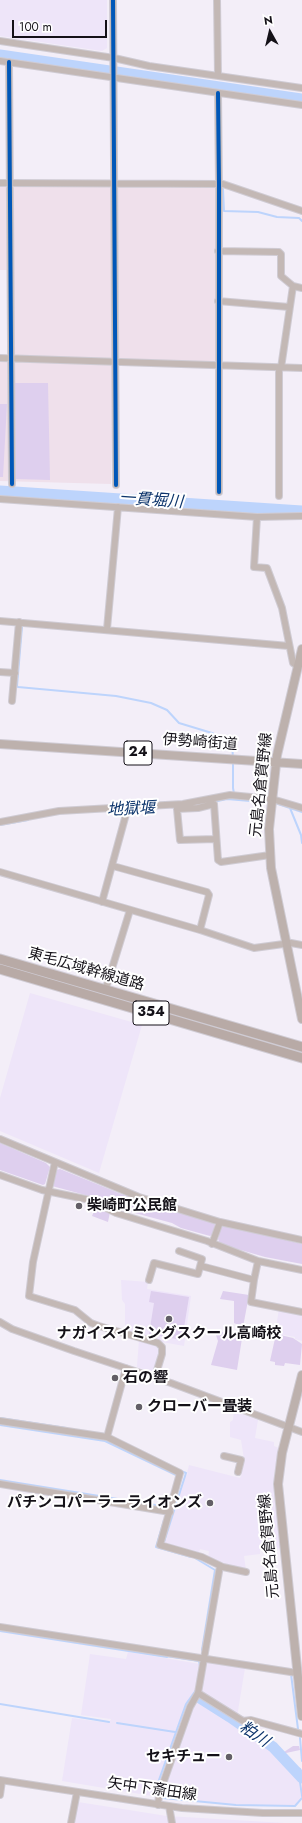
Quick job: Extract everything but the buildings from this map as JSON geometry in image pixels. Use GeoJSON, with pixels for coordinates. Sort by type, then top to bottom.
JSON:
{"type":"FeatureCollection","features":[{"type":"Feature","properties":{"kind":"highway","name":"東毛広域幹線道路"},"geometry":{"type":"LineString","coordinates":[[0,959],[105,991],[302,1047]]}},
{"type":"Feature","properties":{"kind":"highway","name":"東毛広域幹線道路"},"geometry":{"type":"LineString","coordinates":[[0,969],[302,1058]]}},
{"type":"Feature","properties":{"kind":"main road","name":"元島名倉賀野線"},"geometry":{"type":"LineString","coordinates":[[302,649],[298,666],[299,678],[276,762],[269,829],[270,855],[302,1019]]}},
{"type":"Feature","properties":{"kind":"main road","name":"伊勢崎街道"},"geometry":{"type":"LineString","coordinates":[[0,744],[302,764]]}},
{"type":"Feature","properties":{"kind":"main road","name":"元島名倉賀野線"},"geometry":{"type":"LineString","coordinates":[[302,1375],[280,1464],[279,1489],[299,1669],[302,1716]]}},
{"type":"Feature","properties":{"kind":"street"},"geometry":{"type":"LineString","coordinates":[[113,0],[116,485]]}},
{"type":"Feature","properties":{"kind":"street"},"geometry":{"type":"LineString","coordinates":[[217,0],[218,76]]}},
{"type":"Feature","properties":{"kind":"street"},"geometry":{"type":"LineString","coordinates":[[0,41],[113,61],[302,88]]}},
{"type":"Feature","properties":{"kind":"street"},"geometry":{"type":"LineString","coordinates":[[0,61],[302,105]]}},
{"type":"Feature","properties":{"kind":"street"},"geometry":{"type":"LineString","coordinates":[[9,62],[12,484]]}},
{"type":"Feature","properties":{"kind":"street"},"geometry":{"type":"LineString","coordinates":[[218,93],[219,492]]}},
{"type":"Feature","properties":{"kind":"street"},"geometry":{"type":"LineString","coordinates":[[0,183],[219,184],[302,211]]}},
{"type":"Feature","properties":{"kind":"street"},"geometry":{"type":"LineString","coordinates":[[218,251],[279,252],[281,254],[280,274],[293,286],[302,288]]}},
{"type":"Feature","properties":{"kind":"street"},"geometry":{"type":"LineString","coordinates":[[279,496],[280,368],[293,286]]}},
{"type":"Feature","properties":{"kind":"street"},"geometry":{"type":"LineString","coordinates":[[218,301],[289,307]]}},
{"type":"Feature","properties":{"kind":"street"},"geometry":{"type":"LineString","coordinates":[[0,358],[302,368]]}},
{"type":"Feature","properties":{"kind":"street"},"geometry":{"type":"LineString","coordinates":[[0,500],[257,517],[302,516]]}},
{"type":"Feature","properties":{"kind":"street"},"geometry":{"type":"LineString","coordinates":[[107,629],[118,507]]}},
{"type":"Feature","properties":{"kind":"street"},"geometry":{"type":"LineString","coordinates":[[257,517],[254,567],[267,568],[282,608],[293,663],[298,666]]}},
{"type":"Feature","properties":{"kind":"street"},"geometry":{"type":"LineString","coordinates":[[0,621],[107,629],[289,646]]}},
{"type":"Feature","properties":{"kind":"street"},"geometry":{"type":"LineString","coordinates":[[12,701],[19,622]]}},
{"type":"Feature","properties":{"kind":"street"},"geometry":{"type":"LineString","coordinates":[[0,672],[15,673]]}},
{"type":"Feature","properties":{"kind":"street"},"geometry":{"type":"LineString","coordinates":[[216,839],[180,840],[177,809],[237,795],[272,799],[302,808]]}},
{"type":"Feature","properties":{"kind":"street"},"geometry":{"type":"LineString","coordinates":[[0,822],[58,811],[206,803],[214,804],[218,860],[221,862],[270,855]]}},
{"type":"Feature","properties":{"kind":"street"},"geometry":{"type":"LineString","coordinates":[[102,902],[128,807]]}},
{"type":"Feature","properties":{"kind":"street"},"geometry":{"type":"LineString","coordinates":[[113,866],[207,892],[209,895],[200,930]]}},
{"type":"Feature","properties":{"kind":"street"},"geometry":{"type":"LineString","coordinates":[[0,872],[200,930],[254,948],[287,943],[302,945]]}},
{"type":"Feature","properties":{"kind":"street"},"geometry":{"type":"LineString","coordinates":[[105,991],[130,910]]}},
{"type":"Feature","properties":{"kind":"street"},"geometry":{"type":"LineString","coordinates":[[0,1140],[139,1197],[220,1222],[302,1240]]}},
{"type":"Feature","properties":{"kind":"street"},"geometry":{"type":"LineString","coordinates":[[54,1162],[33,1262],[29,1296],[75,1310],[91,1323],[98,1326],[158,1343],[162,1347],[162,1354],[155,1377]]}},
{"type":"Feature","properties":{"kind":"street"},"geometry":{"type":"LineString","coordinates":[[0,1175],[42,1190],[48,1190],[90,1200],[116,1213],[207,1241],[258,1261],[302,1270]]}},
{"type":"Feature","properties":{"kind":"street"},"geometry":{"type":"LineString","coordinates":[[212,1244],[220,1222]]}},
{"type":"Feature","properties":{"kind":"street"},"geometry":{"type":"LineString","coordinates":[[149,1280],[154,1263],[198,1274],[202,1259],[179,1251]]}},
{"type":"Feature","properties":{"kind":"street"},"geometry":{"type":"LineString","coordinates":[[258,1261],[251,1302],[302,1312]]}},
{"type":"Feature","properties":{"kind":"street"},"geometry":{"type":"LineString","coordinates":[[201,1266],[254,1280]]}},
{"type":"Feature","properties":{"kind":"street"},"geometry":{"type":"LineString","coordinates":[[0,1322],[12,1329],[67,1349],[155,1377],[302,1432]]}},
{"type":"Feature","properties":{"kind":"street"},"geometry":{"type":"LineString","coordinates":[[107,1437],[126,1368]]}},
{"type":"Feature","properties":{"kind":"street"},"geometry":{"type":"LineString","coordinates":[[0,1421],[107,1437],[180,1473],[160,1545],[202,1557],[220,1566],[246,1572]]}},
{"type":"Feature","properties":{"kind":"street"},"geometry":{"type":"LineString","coordinates":[[224,1456],[240,1460],[238,1472]]}},
{"type":"Feature","properties":{"kind":"street"},"geometry":{"type":"LineString","coordinates":[[0,1484],[170,1512]]}},
{"type":"Feature","properties":{"kind":"street"},"geometry":{"type":"LineString","coordinates":[[158,1805],[159,1795],[190,1707],[198,1693],[220,1566]]}},
{"type":"Feature","properties":{"kind":"street"},"geometry":{"type":"LineString","coordinates":[[0,1627],[204,1659],[299,1669]]}},
{"type":"Feature","properties":{"kind":"street"},"geometry":{"type":"LineString","coordinates":[[198,1693],[243,1721],[251,1720],[302,1734]]}},
{"type":"Feature","properties":{"kind":"street"},"geometry":{"type":"LineString","coordinates":[[0,1795],[1,1780]]}},
{"type":"Feature","properties":{"kind":"street","name":"矢中下斎田線"},"geometry":{"type":"LineString","coordinates":[[1,1780],[158,1805],[263,1813],[302,1813]]}},
{"type":"Feature","properties":{"kind":"street"},"geometry":{"type":"LineString","coordinates":[[71,1823],[76,1792]]}},
{"type":"Feature","properties":{"kind":"street"},"geometry":{"type":"LineString","coordinates":[[169,1806],[172,1823]]}},
{"type":"Feature","properties":{"kind":"shaded area"},"geometry":{"type":"Polygon","coordinates":[[[0,0],[107,0],[107,48],[102,51],[0,36],[0,0]]]}},
{"type":"Feature","properties":{"kind":"shaded area"},"geometry":{"type":"Polygon","coordinates":[[[0,186],[217,186],[216,362],[113,360],[111,484],[0,481],[0,362],[14,362],[12,270],[0,270],[0,186]]]}},
{"type":"Feature","properties":{"kind":"shaded area"},"geometry":{"type":"Polygon","coordinates":[[[15,383],[48,383],[50,480],[16,479],[15,383]]]}},
{"type":"Feature","properties":{"kind":"shaded area"},"geometry":{"type":"Polygon","coordinates":[[[0,404],[7,404],[3,477],[0,477],[0,404]]]}},
{"type":"Feature","properties":{"kind":"shaded area"},"geometry":{"type":"Polygon","coordinates":[[[30,993],[142,1025],[99,1173],[0,1131],[0,1098],[30,993]]]}},
{"type":"Feature","properties":{"kind":"shaded area"},"geometry":{"type":"Polygon","coordinates":[[[0,1143],[46,1163],[50,1167],[45,1184],[43,1185],[0,1170],[0,1143]]]}},
{"type":"Feature","properties":{"kind":"shaded area"},"geometry":{"type":"Polygon","coordinates":[[[60,1169],[131,1198],[213,1222],[215,1225],[213,1235],[210,1236],[181,1228],[172,1223],[120,1209],[89,1196],[52,1186],[56,1170],[60,1169]]]}},
{"type":"Feature","properties":{"kind":"shaded area"},"geometry":{"type":"Polygon","coordinates":[[[96,1207],[110,1212],[108,1222],[92,1216],[96,1207]]]}},
{"type":"Feature","properties":{"kind":"shaded area"},"geometry":{"type":"Polygon","coordinates":[[[225,1225],[302,1244],[302,1264],[265,1257],[220,1244],[218,1239],[220,1228],[225,1225]]]}},
{"type":"Feature","properties":{"kind":"shaded area"},"geometry":{"type":"Polygon","coordinates":[[[121,1280],[148,1282],[147,1289],[191,1296],[184,1346],[162,1342],[157,1344],[159,1351],[153,1373],[137,1367],[139,1340],[125,1332],[125,1304],[122,1300],[121,1280]]]}},
{"type":"Feature","properties":{"kind":"shaded area","name":"ナガイスイミングスクール高崎校"},"geometry":{"type":"Polygon","coordinates":[[[151,1291],[189,1297],[182,1340],[149,1334],[154,1303],[149,1302],[151,1291]]]}},
{"type":"Feature","properties":{"kind":"shaded area"},"geometry":{"type":"Polygon","coordinates":[[[223,1291],[249,1295],[243,1327],[234,1323],[234,1301],[220,1299],[223,1291]]]}},
{"type":"Feature","properties":{"kind":"shaded area"},"geometry":{"type":"Polygon","coordinates":[[[279,1309],[302,1314],[302,1341],[295,1339],[295,1337],[275,1333],[279,1309]]]}},
{"type":"Feature","properties":{"kind":"shaded area"},"geometry":{"type":"Polygon","coordinates":[[[218,1331],[226,1333],[243,1332],[237,1370],[211,1365],[218,1341],[216,1335],[218,1331]]]}},
{"type":"Feature","properties":{"kind":"shaded area"},"geometry":{"type":"Polygon","coordinates":[[[276,1334],[293,1338],[302,1344],[300,1365],[285,1363],[284,1366],[275,1365],[275,1362],[270,1361],[276,1334]]]}},
{"type":"Feature","properties":{"kind":"shaded area"},"geometry":{"type":"Polygon","coordinates":[[[234,1411],[258,1420],[255,1438],[274,1442],[274,1446],[279,1448],[274,1474],[281,1548],[260,1550],[260,1554],[244,1556],[246,1570],[208,1558],[209,1551],[200,1549],[199,1553],[163,1543],[185,1476],[188,1474],[189,1465],[240,1478],[244,1459],[241,1440],[230,1437],[230,1422],[233,1420],[234,1411]]]}},
{"type":"Feature","properties":{"kind":"shaded area"},"geometry":{"type":"Polygon","coordinates":[[[128,1652],[206,1665],[208,1662],[245,1668],[236,1723],[272,1749],[299,1781],[301,1797],[295,1806],[240,1805],[193,1801],[152,1796],[62,1781],[72,1718],[109,1723],[111,1719],[81,1715],[90,1654],[126,1659],[128,1652]]]}},
{"type":"Feature","properties":{"kind":"shaded area"},"geometry":{"type":"Polygon","coordinates":[[[293,1746],[299,1746],[300,1750],[286,1753],[287,1760],[295,1767],[301,1768],[302,1776],[281,1754],[293,1746]]]}},
{"type":"Feature","properties":{"kind":"shaded area"},"geometry":{"type":"Polygon","coordinates":[[[78,1802],[167,1816],[285,1823],[75,1823],[78,1802]]]}},
{"type":"Feature","properties":{"kind":"waterway"},"geometry":{"type":"LineString","coordinates":[[0,55],[302,99]]}},
{"type":"Feature","properties":{"kind":"waterway"},"geometry":{"type":"LineString","coordinates":[[223,189],[224,211],[258,212],[277,217],[299,218],[302,221]]}},
{"type":"Feature","properties":{"kind":"waterway","name":"一貫堀川"},"geometry":{"type":"LineString","coordinates":[[0,491],[302,511]]}},
{"type":"Feature","properties":{"kind":"waterway"},"geometry":{"type":"LineString","coordinates":[[19,626],[22,627],[18,687],[116,696],[151,703],[167,710],[179,723],[212,733],[232,744],[233,758]]}},
{"type":"Feature","properties":{"kind":"waterway"},"geometry":{"type":"LineString","coordinates":[[233,762],[233,788],[235,799]]}},
{"type":"Feature","properties":{"kind":"waterway","name":"地獄堰"},"geometry":{"type":"LineString","coordinates":[[213,802],[227,799],[262,802]]}},
{"type":"Feature","properties":{"kind":"waterway","name":"地獄堰"},"geometry":{"type":"LineString","coordinates":[[275,803],[302,812]]}},
{"type":"Feature","properties":{"kind":"waterway"},"geometry":{"type":"LineString","coordinates":[[290,808],[301,835],[302,843]]}},
{"type":"Feature","properties":{"kind":"waterway","name":"地獄堰"},"geometry":{"type":"LineString","coordinates":[[0,825],[28,820]]}},
{"type":"Feature","properties":{"kind":"waterway"},"geometry":{"type":"LineString","coordinates":[[0,1418],[66,1428]]}},
{"type":"Feature","properties":{"kind":"waterway"},"geometry":{"type":"LineString","coordinates":[[0,1425],[105,1441],[176,1475]]}},
{"type":"Feature","properties":{"kind":"waterway"},"geometry":{"type":"LineString","coordinates":[[164,1542],[186,1473],[181,1471]]}},
{"type":"Feature","properties":{"kind":"waterway"},"geometry":{"type":"LineString","coordinates":[[0,1480],[161,1506]]}},
{"type":"Feature","properties":{"kind":"waterway"},"geometry":{"type":"LineString","coordinates":[[164,1520],[156,1547],[191,1557]]}},
{"type":"Feature","properties":{"kind":"waterway"},"geometry":{"type":"LineString","coordinates":[[195,1558],[215,1570],[202,1650]]}},
{"type":"Feature","properties":{"kind":"waterway"},"geometry":{"type":"LineString","coordinates":[[0,1631],[167,1657]]}},
{"type":"Feature","properties":{"kind":"waterway"},"geometry":{"type":"LineString","coordinates":[[166,1656],[199,1661],[200,1666]]}},
{"type":"Feature","properties":{"kind":"waterway"},"geometry":{"type":"LineString","coordinates":[[291,1674],[298,1729]]}},
{"type":"Feature","properties":{"kind":"waterway"},"geometry":{"type":"LineString","coordinates":[[154,1794],[186,1704],[196,1690]]}},
{"type":"Feature","properties":{"kind":"waterway","name":"粕川"},"geometry":{"type":"LineString","coordinates":[[200,1698],[273,1747],[302,1778]]}},
{"type":"Feature","properties":{"kind":"waterway"},"geometry":{"type":"LineString","coordinates":[[0,1704],[109,1722]]}},
{"type":"Feature","properties":{"kind":"waterway"},"geometry":{"type":"LineString","coordinates":[[117,1723],[175,1732]]}},
{"type":"Feature","properties":{"kind":"waterway"},"geometry":{"type":"LineString","coordinates":[[300,1738],[302,1761]]}},
{"type":"Feature","properties":{"kind":"waterway"},"geometry":{"type":"LineString","coordinates":[[299,1775],[302,1796]]}},
{"type":"Feature","properties":{"kind":"waterway"},"geometry":{"type":"LineString","coordinates":[[163,1798],[236,1805],[295,1806],[302,1798]]}},
{"type":"Feature","properties":{"kind":"cycle path"},"geometry":{"type":"LineString","coordinates":[[113,0],[116,485]]}},
{"type":"Feature","properties":{"kind":"cycle path"},"geometry":{"type":"LineString","coordinates":[[9,62],[12,484]]}},
{"type":"Feature","properties":{"kind":"cycle path"},"geometry":{"type":"LineString","coordinates":[[218,93],[219,492]]}},
{"type":"Feature","properties":{"kind":"place","name":"柴崎町公民館"},"geometry":{"type":"Point","coordinates":[79,1206]}},
{"type":"Feature","properties":{"kind":"place","name":"ナガイスイミングスクール高崎校"},"geometry":{"type":"Point","coordinates":[169,1319]}},
{"type":"Feature","properties":{"kind":"place","name":"石の響"},"geometry":{"type":"Point","coordinates":[115,1378]}},
{"type":"Feature","properties":{"kind":"place","name":"クローバー畳装"},"geometry":{"type":"Point","coordinates":[139,1407]}},
{"type":"Feature","properties":{"kind":"place","name":"パチンコパーラーライオンズ"},"geometry":{"type":"Point","coordinates":[210,1503]}},
{"type":"Feature","properties":{"kind":"place","name":"セキチュー"},"geometry":{"type":"Point","coordinates":[229,1757]}}]}
